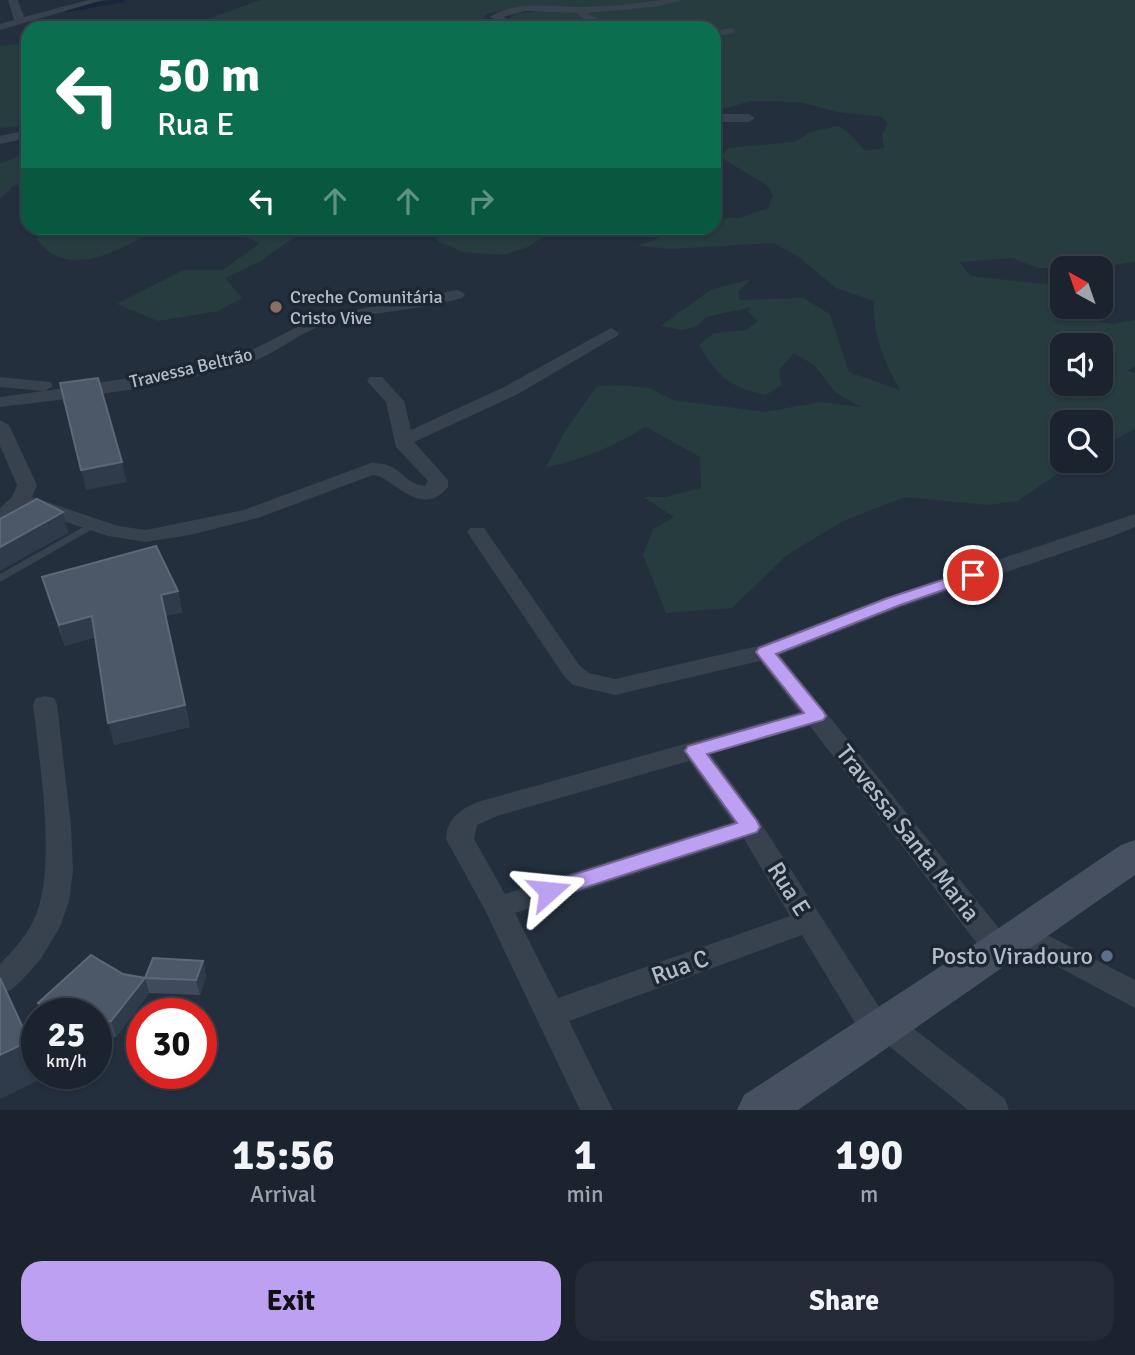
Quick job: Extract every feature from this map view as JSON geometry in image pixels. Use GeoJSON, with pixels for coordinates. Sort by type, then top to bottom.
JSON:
{"type":"FeatureCollection","features":[{"type":"Feature","properties":{"kind":"main road"},"geometry":{"type":"LineString","coordinates":[[760,1110],[1011,942],[1135,855]]}},
{"type":"Feature","properties":{"kind":"street"},"geometry":{"type":"LineString","coordinates":[[0,27],[19,22],[19,13],[13,0]]}},
{"type":"Feature","properties":{"kind":"street"},"geometry":{"type":"LineString","coordinates":[[22,21],[98,0]]}},
{"type":"Feature","properties":{"kind":"street"},"geometry":{"type":"LineString","coordinates":[[504,21],[495,17],[504,12],[522,9],[580,10],[678,0]]}},
{"type":"Feature","properties":{"kind":"street"},"geometry":{"type":"LineString","coordinates":[[580,10],[594,21]]}},
{"type":"Feature","properties":{"kind":"street"},"geometry":{"type":"LineString","coordinates":[[721,33],[730,31]]}},
{"type":"Feature","properties":{"kind":"street"},"geometry":{"type":"LineString","coordinates":[[721,118],[749,118]]}},
{"type":"Feature","properties":{"kind":"street"},"geometry":{"type":"LineString","coordinates":[[0,140],[21,136]]}},
{"type":"Feature","properties":{"kind":"street","name":"Travessa Beltrão"},"geometry":{"type":"LineString","coordinates":[[0,402],[81,392],[246,358],[315,322],[337,316],[414,307],[457,295]]}},
{"type":"Feature","properties":{"kind":"street"},"geometry":{"type":"LineString","coordinates":[[404,440],[510,390],[611,333]]}},
{"type":"Feature","properties":{"kind":"street"},"geometry":{"type":"LineString","coordinates":[[22,500],[115,531],[146,536],[190,530],[251,514],[379,468],[386,469],[409,490],[419,493],[432,491],[438,487],[438,480],[405,447],[395,401],[376,381]]}},
{"type":"Feature","properties":{"kind":"street"},"geometry":{"type":"LineString","coordinates":[[0,382],[81,392]]}},
{"type":"Feature","properties":{"kind":"street"},"geometry":{"type":"LineString","coordinates":[[0,425],[25,478],[26,491],[22,500],[0,519]]}},
{"type":"Feature","properties":{"kind":"street"},"geometry":{"type":"LineString","coordinates":[[477,532],[572,671],[581,678],[615,687],[765,652],[894,601],[1106,532],[1135,520]]}},
{"type":"Feature","properties":{"kind":"street","name":"Travessa Santa Maria"},"geometry":{"type":"LineString","coordinates":[[765,652],[816,716],[1011,942]]}},
{"type":"Feature","properties":{"kind":"street"},"geometry":{"type":"LineString","coordinates":[[0,981],[24,959],[39,937],[52,909],[58,887],[58,818],[45,704]]}},
{"type":"Feature","properties":{"kind":"street"},"geometry":{"type":"LineString","coordinates":[[597,1110],[498,907],[460,839],[459,828],[464,820],[476,813],[816,716]]}},
{"type":"Feature","properties":{"kind":"street","name":"Rua E"},"geometry":{"type":"LineString","coordinates":[[695,751],[750,827],[808,921],[881,1028],[993,1110]]}},
{"type":"Feature","properties":{"kind":"street"},"geometry":{"type":"LineString","coordinates":[[498,907],[750,827]]}},
{"type":"Feature","properties":{"kind":"street","name":"Rua C"},"geometry":{"type":"LineString","coordinates":[[551,1014],[808,921]]}},
{"type":"Feature","properties":{"kind":"street"},"geometry":{"type":"LineString","coordinates":[[1011,942],[1135,995]]}},
{"type":"Feature","properties":{"kind":"lane"},"geometry":{"type":"LineString","coordinates":[[0,579],[94,524]]}},
{"type":"Feature","properties":{"kind":"green space"},"geometry":{"type":"Polygon","coordinates":[[[260,0],[1135,0],[1135,262],[1113,265],[1113,256],[1050,256],[1050,268],[1038,268],[1012,258],[959,262],[971,276],[1050,285],[1050,319],[1084,319],[1113,324],[1135,320],[1135,366],[1127,371],[1135,373],[1135,429],[1113,441],[1113,410],[1050,410],[1050,473],[1059,473],[1018,501],[987,505],[905,497],[843,521],[787,555],[732,608],[666,613],[643,555],[653,529],[674,517],[644,497],[666,497],[701,488],[700,457],[646,427],[598,452],[546,467],[565,431],[596,387],[617,385],[649,388],[673,400],[765,412],[820,402],[861,407],[835,392],[814,365],[794,353],[779,370],[781,385],[766,395],[743,389],[719,373],[699,345],[714,333],[746,330],[758,321],[747,311],[752,307],[706,317],[696,327],[682,330],[661,326],[710,290],[751,279],[738,292],[740,300],[803,298],[830,314],[849,372],[900,390],[880,347],[875,326],[874,301],[836,288],[799,257],[773,243],[670,249],[638,246],[666,235],[721,235],[721,219],[739,218],[768,208],[773,195],[768,186],[721,158],[728,148],[794,142],[811,132],[838,126],[848,132],[865,151],[884,148],[882,134],[888,124],[882,117],[838,112],[800,102],[750,101],[721,110],[721,21],[512,21],[510,17],[520,13],[543,11],[507,10],[485,15],[484,21],[202,21],[260,0]]]}},
{"type":"Feature","properties":{"kind":"green space"},"geometry":{"type":"Polygon","coordinates":[[[21,44],[21,126],[0,128],[0,46],[21,44]]]}},
{"type":"Feature","properties":{"kind":"green space"},"geometry":{"type":"Polygon","coordinates":[[[21,156],[21,184],[13,186],[0,199],[0,164],[21,156]]]}},
{"type":"Feature","properties":{"kind":"green space"},"geometry":{"type":"Polygon","coordinates":[[[43,235],[148,235],[111,253],[82,260],[52,254],[36,239],[43,235]]]}},
{"type":"Feature","properties":{"kind":"green space"},"geometry":{"type":"Polygon","coordinates":[[[240,235],[298,235],[259,262],[225,278],[242,298],[218,311],[158,321],[117,304],[183,270],[223,270],[260,243],[240,235]]]}},
{"type":"Feature","properties":{"kind":"green space"},"geometry":{"type":"Polygon","coordinates":[[[434,235],[546,235],[528,247],[503,255],[462,252],[438,241],[434,235]]]}},
{"type":"Feature","properties":{"kind":"building"},"geometry":{"type":"Polygon","coordinates":[[[98,378],[122,462],[81,470],[60,383],[98,378]]]}},
{"type":"Feature","properties":{"kind":"building"},"geometry":{"type":"Polygon","coordinates":[[[37,499],[63,512],[0,547],[0,519],[37,499]]]}},
{"type":"Feature","properties":{"kind":"building"},"geometry":{"type":"Polygon","coordinates":[[[156,546],[178,591],[161,595],[185,705],[108,723],[92,616],[59,625],[42,577],[156,546]]]}},
{"type":"Feature","properties":{"kind":"building"},"geometry":{"type":"Polygon","coordinates":[[[91,955],[123,974],[145,978],[129,998],[126,998],[126,1002],[112,1020],[112,998],[44,998],[91,955]]]}},
{"type":"Feature","properties":{"kind":"building"},"geometry":{"type":"Polygon","coordinates":[[[153,958],[203,961],[196,980],[145,978],[153,958]]]}},
{"type":"Feature","properties":{"kind":"building"},"geometry":{"type":"Polygon","coordinates":[[[0,978],[21,1024],[21,1045],[0,1055],[0,978]]]}},
{"type":"Feature","properties":{"kind":"waterway"},"geometry":{"type":"LineString","coordinates":[[67,10],[123,0]]}},
{"type":"Feature","properties":{"kind":"place","name":"Creche Comunitária Cristo Vive"},"geometry":{"type":"Point","coordinates":[276,307]}},
{"type":"Feature","properties":{"kind":"place","name":"Posto Viradouro"},"geometry":{"type":"Point","coordinates":[1107,956]}},
{"type":"Feature","properties":{"kind":"route"},"geometry":{"type":"LineString","coordinates":[[549,891],[750,827],[695,751],[816,716],[765,652],[894,601],[973,575]]}}]}
